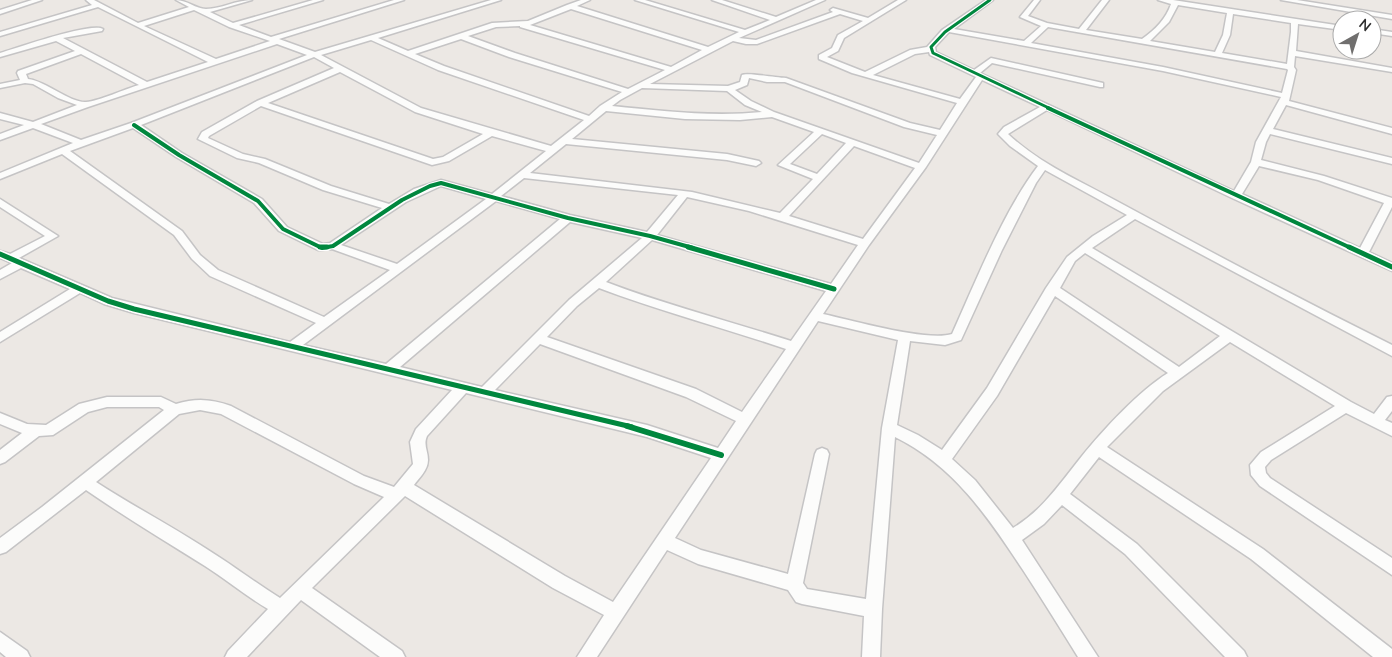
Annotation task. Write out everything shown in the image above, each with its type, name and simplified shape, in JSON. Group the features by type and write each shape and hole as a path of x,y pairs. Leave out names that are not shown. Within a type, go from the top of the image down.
{"street":[{"path":"0,12 39,0"},
{"path":"89,0 140,25 166,41 215,62"},
{"path":"179,0 232,25 315,55 418,110 554,150"},
{"path":"202,12 249,0"},
{"path":"232,25 320,0"},
{"path":"0,137 85,105 275,40 401,0"},
{"path":"0,176 81,142 134,125 283,65 498,0"},
{"path":"523,24 587,0"},
{"path":"638,0 745,32"},
{"path":"715,0 775,19"},
{"path":"803,0 819,2 840,12 869,20"},
{"path":"903,0 841,37 835,49 822,56 866,75 915,91 962,102"},
{"path":"975,0 988,1"},
{"path":"1037,0 1024,17 1046,25 1082,30 1132,44 1143,42 1290,67"},
{"path":"1082,30 1106,0"},
{"path":"1161,0 1332,27"},
{"path":"1284,0 1392,17"},
{"path":"930,49 932,44 988,1"},
{"path":"291,347 399,270 494,198 589,119 627,91 732,38 819,2"},
{"path":"1143,42 1168,20 1174,11 1175,3"},
{"path":"0,34 98,5"},
{"path":"569,6 710,50"},
{"path":"140,25 193,8"},
{"path":"732,38 746,42 757,42 840,12"},
{"path":"1216,55 1220,51 1230,23 1230,12"},
{"path":"1236,196 1256,162 1261,142 1269,131 1285,99 1292,70 1290,67 1295,32 1294,21"},
{"path":"410,53 495,25 523,24 671,70"},
{"path":"1025,44 1046,25"},
{"path":"0,55 77,32 99,29"},
{"path":"949,30 998,50 1100,86"},
{"path":"461,36 512,55 627,91"},
{"path":"57,38 146,85"},
{"path":"372,38 441,68 589,119"},
{"path":"586,657 794,347 921,167 943,134 978,74 998,50 1025,44 1129,59 1285,99 1392,131"},
{"path":"866,75 913,52 930,49 940,57 1392,267"},
{"path":"25,81 21,73 81,51"},
{"path":"1292,53 1392,70"},
{"path":"342,68 260,103 205,134 202,139 240,156 262,161 327,188 391,208"},
{"path":"639,86 729,89 744,83 745,77 748,75 767,80 786,80 907,125 943,134"},
{"path":"0,86 25,81 35,82 61,96 85,105"},
{"path":"729,89 748,103 773,114 921,167"},
{"path":"260,103 432,162 446,160 491,133"},
{"path":"1047,107 1008,129 1003,134 1008,140 1044,165 1392,351"},
{"path":"603,108 685,116 740,117 773,114"},
{"path":"0,116 32,124 81,142"},
{"path":"134,125 179,155 258,201 283,229 322,248 333,246 414,193 433,184 440,183 568,218 650,236 834,289"},
{"path":"820,131 783,165 820,178"},
{"path":"1269,131 1392,161"},
{"path":"563,141 727,157 756,163"},
{"path":"782,217 852,142"},
{"path":"63,150 178,233 196,256 214,273 325,322"},
{"path":"1256,162 1321,178 1391,201 1363,254"},
{"path":"816,316 905,337 915,336 951,341 957,337 996,250 1032,182 1044,165"},
{"path":"522,175 684,194 715,200 782,217 865,244"},
{"path":"484,393 573,303 650,236 684,194"},
{"path":"0,202 53,236 11,258 0,274"},
{"path":"944,458 992,392 1052,288 1071,260 1097,238 1135,215"},
{"path":"388,370 568,218"},
{"path":"333,246 399,270"},
{"path":"1085,248 1346,406 1392,430"},
{"path":"11,258 108,301 134,309 254,336 291,347 647,432 722,455"},
{"path":"597,283 650,302 716,321 794,347"},
{"path":"0,338 80,288"},
{"path":"1052,288 1179,374"},
{"path":"1012,538 1031,527 1054,505 1097,448 1146,398 1171,377 1179,374 1230,335"},
{"path":"871,657 872,610 876,584 889,428 900,351 905,337"},
{"path":"538,338 691,393 745,419"},
{"path":"234,657 299,589 400,491 420,466 421,458 417,442 421,433 462,388"},
{"path":"1377,421 1392,401"},
{"path":"0,418 25,429 48,431 84,408 107,402 161,402 174,410"},
{"path":"0,547 85,482 174,410 188,405 211,404 226,410 359,480 400,491 617,613"},
{"path":"1346,406 1266,456 1257,465 1259,475 1265,482 1392,567"},
{"path":"889,428 909,436 944,458 979,492 998,517 1089,657"},
{"path":"0,458 35,431"},
{"path":"1097,448 1257,554 1388,657"},
{"path":"794,584 822,454"},
{"path":"85,482 136,516 213,562 280,608"},
{"path":"1060,495 1131,549 1238,657"},
{"path":"665,541 698,557 794,584 802,596 872,610"},
{"path":"299,589 396,657"},
{"path":"0,641 21,657"}],"cycle path":[{"path":"990,0 945,32 931,47 933,53 1152,157 1392,267"},
{"path":"134,125 179,155 258,201 283,229 322,248 333,246 402,200 430,186 441,183 568,218 650,236 834,289"},
{"path":"0,254 108,301 134,309 647,431 721,455"}]}
